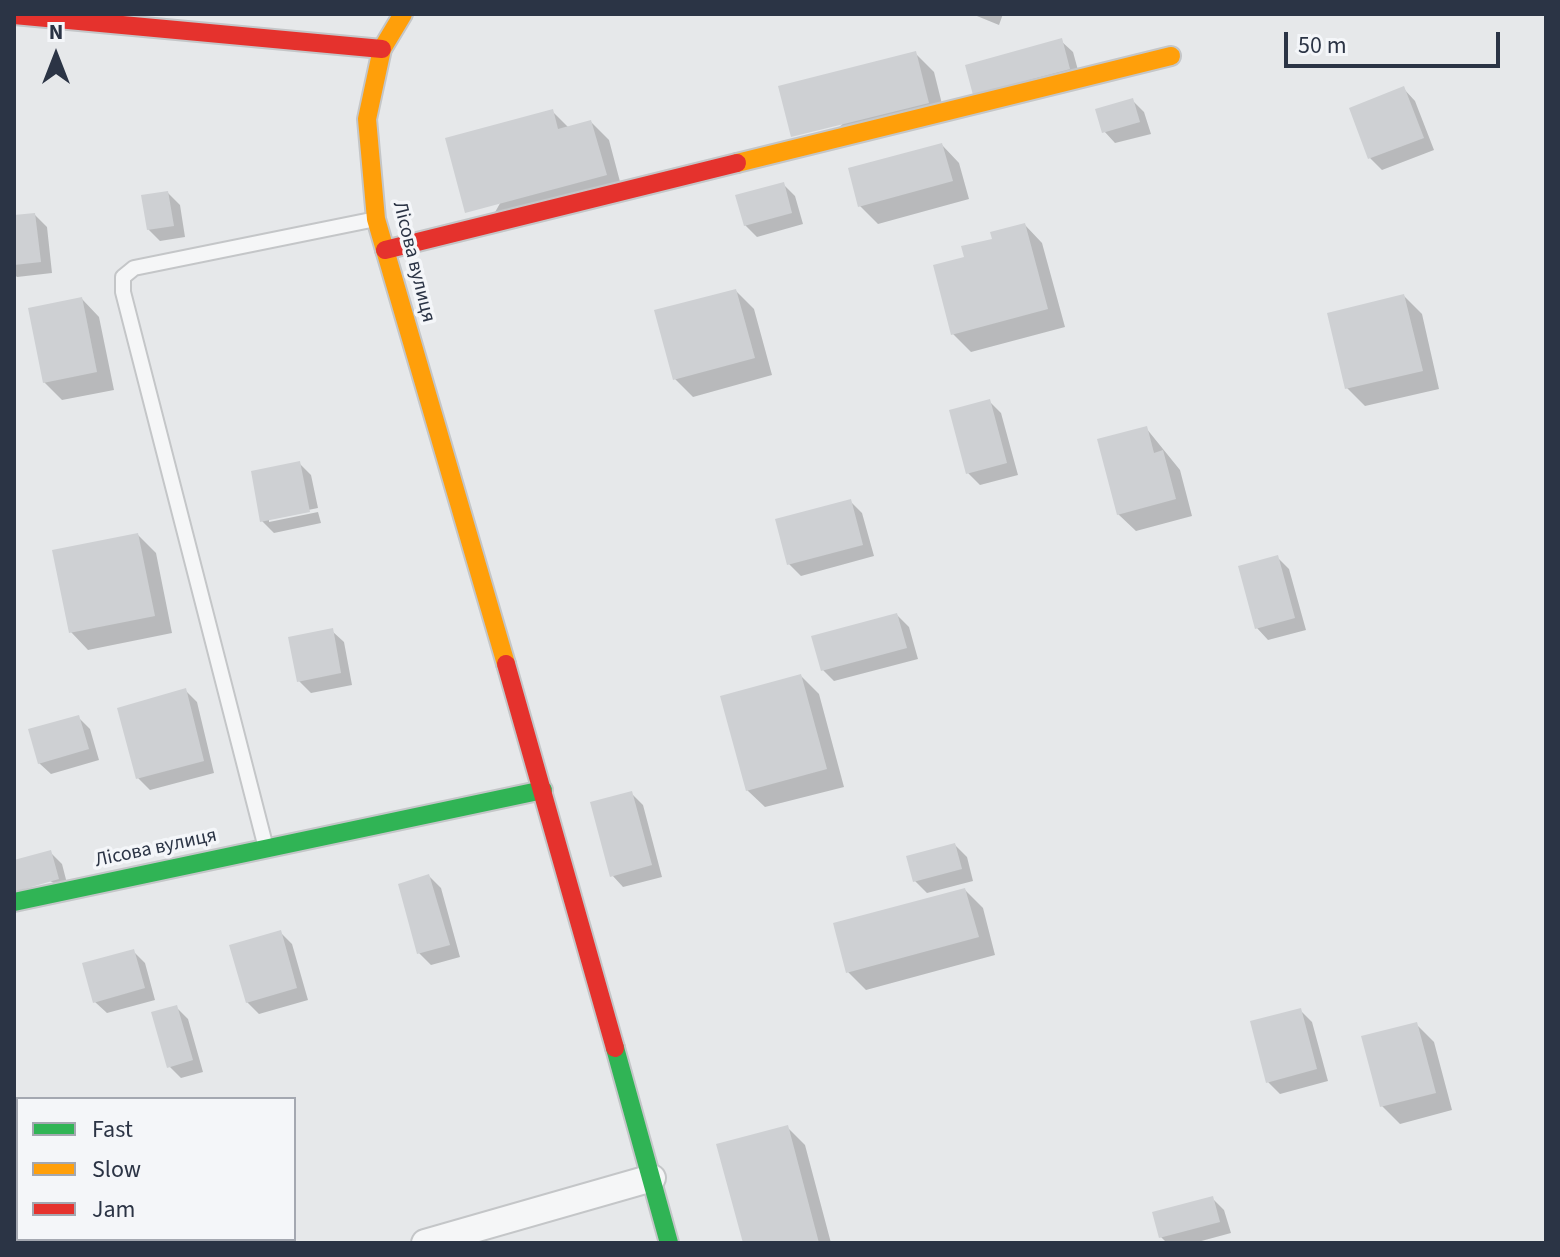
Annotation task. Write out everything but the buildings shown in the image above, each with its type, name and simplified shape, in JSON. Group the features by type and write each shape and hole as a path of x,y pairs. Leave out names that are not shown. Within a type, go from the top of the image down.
{"street":[{"name":"Лісова вулиця","path":"403,14 382,49 367,119 376,219 543,790 669,1243"},
{"path":"14,15 382,49"},
{"path":"385,250 1171,56"},
{"name":"Лісова вулиця","path":"14,902 543,790"},
{"path":"425,1243 652,1178"}],"lane":[{"path":"266,848 123,292 123,277 134,268 376,219"}],"traffic: fast":[{"path":"14,902 543,790"},
{"path":"615,1048 669,1243"}],"traffic: slow":[{"path":"403,14 382,49 367,119 376,219 506,664"},
{"path":"737,163 1171,56"}],"traffic: jam":[{"path":"14,15 382,49"},
{"path":"385,250 737,163"},
{"path":"506,664 615,1048"}]}
